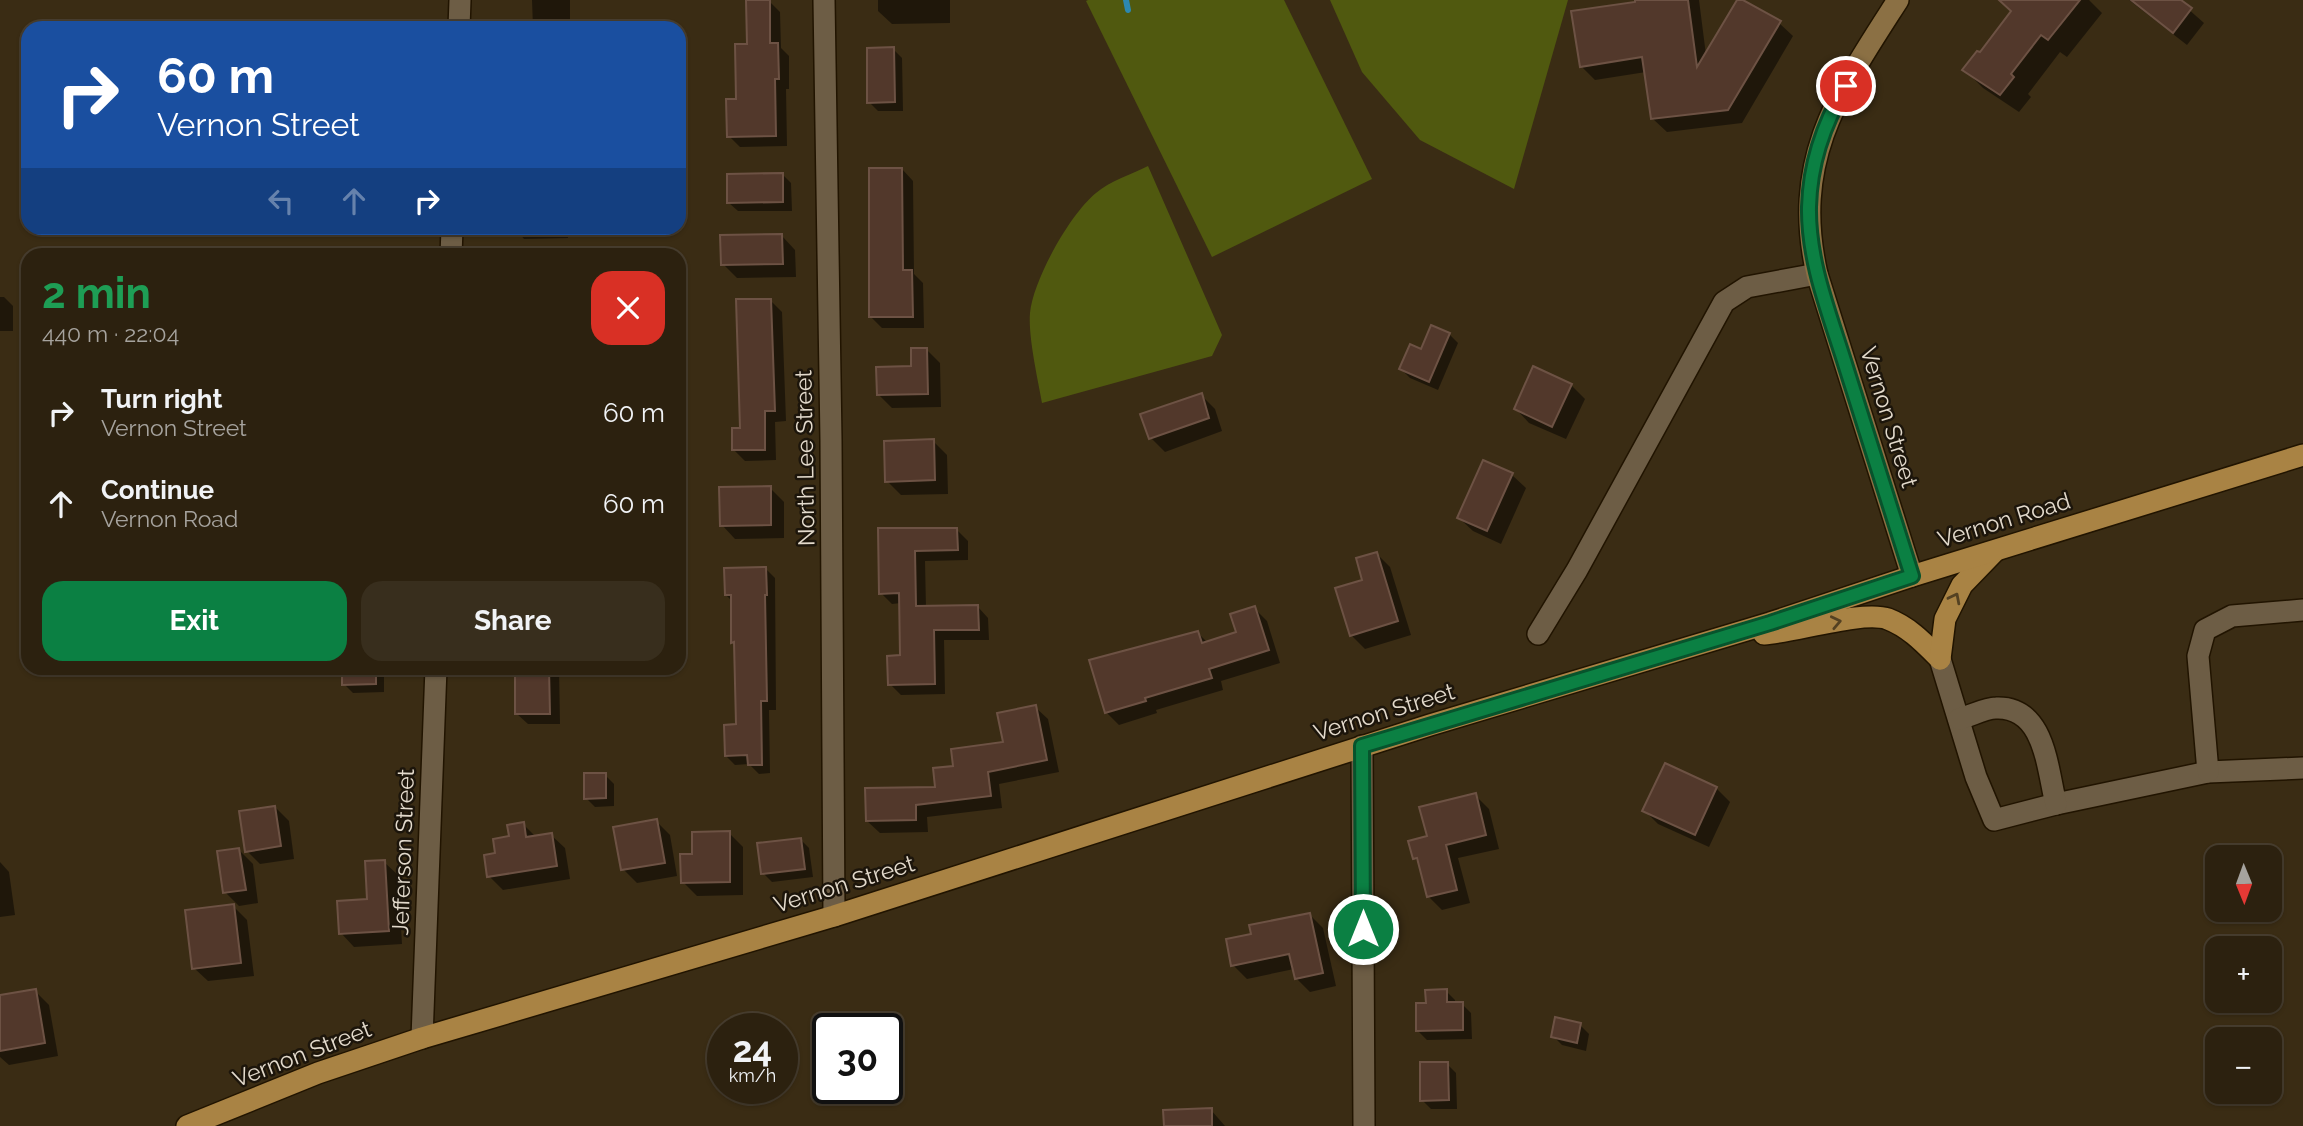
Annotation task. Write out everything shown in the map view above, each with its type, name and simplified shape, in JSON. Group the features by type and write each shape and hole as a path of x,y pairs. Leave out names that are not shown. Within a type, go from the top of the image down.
{"main road":[{"name":"Vernon Road","path":"1519,697 1720,638 2303,455"},
{"path":"1940,659 1945,619 1956,596 1962,585 1996,550"},
{"path":"1720,638 1788,632 1858,617 1886,618 1914,634 1940,659"},
{"name":"Vernon Street","path":"187,1126 318,1073 422,1038 834,916 1519,697"}],"street":[{"path":"459,21 460,0"},
{"name":"North Lee Street","path":"824,0 831,440 834,916"},
{"name":"Vernon Street","path":"1898,0 1833,108 1815,158 1809,207 1812,252 1817,274 1912,576"},
{"path":"1538,634 1577,570 1724,302 1747,287 1817,274"},
{"path":"2208,772 2198,656 2205,630 2232,616 2303,610"},
{"path":"1940,659 1976,777 1994,820 2208,772 2303,768"},
{"name":"Jefferson Street","path":"422,1038 436,675"},
{"path":"1959,719 1995,708 2020,711 2036,728 2056,804"},
{"path":"1362,746 1363,1126"}],"green space":[{"path":"1284,0 1372,179 1212,257 1086,1"},
{"path":"1330,0 1568,0 1514,189 1420,140 1362,72"},
{"path":"1148,166 1222,335 1212,356 1042,403 1032,346 1030,313 1045,266 1064,231 1096,193"}],"building":[{"path":"746,0 770,0 770,43 778,43 779,79 775,79 776,136 727,137 726,99 736,99 735,44 747,44"},
{"path":"1635,0 1688,0 1697,67 1737,0 1743,0 1781,21 1728,110 1651,119 1642,57 1580,67 1571,11"},
{"path":"1999,0 2080,0 2048,40 2041,35 2011,74 2014,77 2000,95 1962,70 1977,51 1980,52 2011,11"},
{"path":"2131,0 2181,0 2192,8 2173,33"},
{"path":"894,47 895,102 867,103 867,48"},
{"path":"869,168 902,168 903,270 912,270 913,317 869,317"},
{"path":"783,173 783,202 727,203 727,174"},
{"path":"782,234 783,264 721,265 720,235"},
{"path":"736,299 771,299 775,411 765,411 765,450 732,450 732,428 740,428"},
{"path":"1431,325 1450,333 1429,382 1399,369 1410,344 1421,349"},
{"path":"911,348 927,348 928,394 877,395 876,367 911,366"},
{"path":"1533,366 1572,384 1552,427 1514,409"},
{"path":"1202,393 1209,418 1149,439 1140,414"},
{"path":"934,439 935,480 885,482 884,441"},
{"path":"1483,460 1513,473 1487,531 1457,518"},
{"path":"771,486 771,525 720,526 719,487"},
{"path":"878,528 957,528 958,550 915,551 916,606 978,605 979,630 934,630 935,684 888,685 887,656 900,655 899,593 879,594"},
{"path":"1377,552 1398,621 1350,636 1335,588 1362,580 1356,558"},
{"path":"766,567 767,701 761,701 762,765 748,765 747,755 725,756 724,725 736,724 731,595 725,595 724,568"},
{"path":"1255,606 1269,650 1209,669 1212,678 1105,713 1089,660 1198,631 1202,643 1236,632 1230,614"},
{"path":"342,675 376,675 376,684 342,685"},
{"path":"515,675 549,675 550,714 515,714"},
{"path":"1036,705 1047,760 988,772 991,796 916,805 916,820 866,821 865,788 935,787 933,768 953,766 951,749 1003,742 997,713"},
{"path":"1665,763 1717,787 1695,835 1642,811"},
{"path":"584,773 606,773 606,798 584,799"},
{"path":"1476,793 1486,835 1446,845 1457,890 1427,897 1417,858 1413,859 1408,841 1427,836 1419,807"},
{"path":"275,806 281,846 245,852 239,811"},
{"path":"657,819 665,863 621,870 613,827"},
{"path":"524,822 526,837 552,833 557,866 487,877 484,855 495,853 493,839 509,836 507,825"},
{"path":"730,831 730,882 681,883 680,854 692,854 692,832"},
{"path":"801,838 805,869 761,874 757,843"},
{"path":"239,848 246,890 223,893 217,851"},
{"path":"385,860 389,931 339,934 337,901 367,899 365,861"},
{"path":"234,904 241,963 192,969 185,910"},
{"path":"1310,913 1323,973 1295,979 1289,954 1231,966 1226,939 1251,934 1249,925"},
{"path":"36,989 45,1043 0,1051 0,995"},
{"path":"1447,989 1447,1002 1463,1002 1463,1030 1416,1031 1416,1003 1426,1003 1425,990"},
{"path":"1555,1017 1581,1023 1577,1043 1551,1037"},
{"path":"1420,1062 1448,1062 1449,1100 1420,1101"},
{"path":"1212,1108 1212,1126 1164,1126 1163,1110"}],"waterway":[{"path":"1126,0 1128,10"}],"route":[{"path":"1363,929 1362,746 1770,623 1912,576 1812,252 1809,207 1815,158 1833,108 1846,86"}]}
